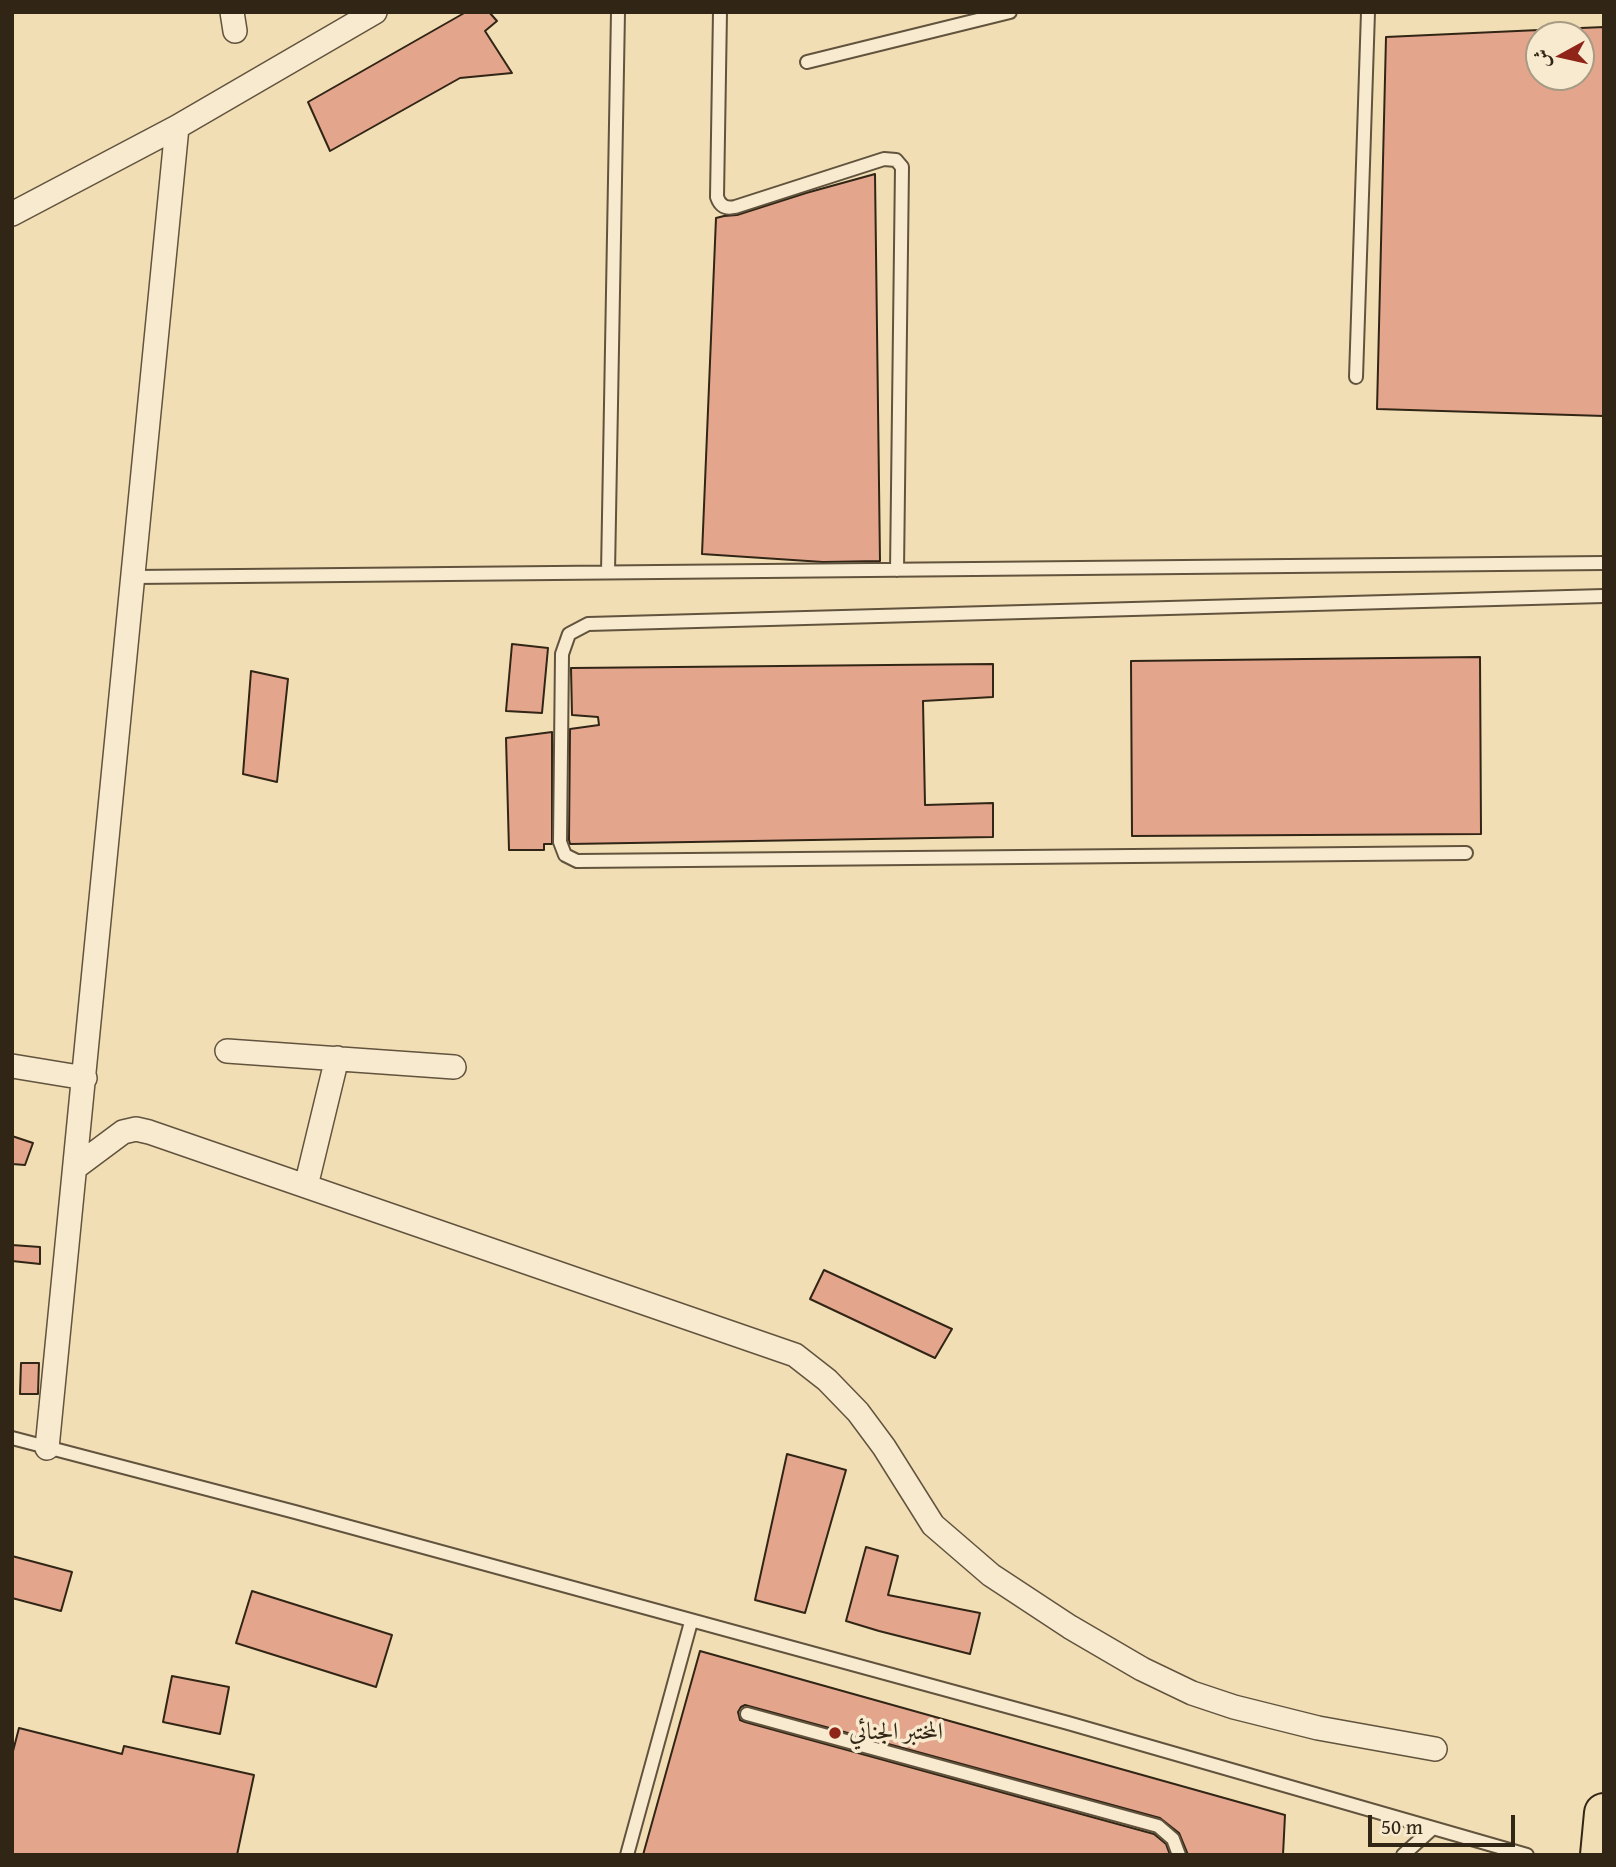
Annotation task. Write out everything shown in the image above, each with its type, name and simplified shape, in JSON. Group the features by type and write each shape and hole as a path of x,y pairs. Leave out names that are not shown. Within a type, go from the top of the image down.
{"highway":[{"path":"1600,1855 1604,1813"}],"street":[{"path":"12,214 177,127 375,12"},
{"path":"47,1448 177,127"},
{"path":"227,1051 454,1067"},
{"path":"306,1186 337,1058"},
{"path":"12,1066 85,1078"},
{"path":"76,1167 123,1132 136,1129 149,1132 795,1355 827,1380 858,1412 884,1447 933,1525 991,1575 1070,1627 1142,1669 1192,1693 1234,1707 1318,1728 1435,1749"}],"lane":[{"path":"608,572 618,12"},
{"path":"720,12 717,197 721,205 735,207 884,159 896,160 902,167 897,570"},
{"path":"807,62 1010,12"},
{"path":"1356,377 1368,12"},
{"path":"134,578 1604,563"},
{"path":"1465,853 577,861 565,855 560,842 562,654 569,634 588,624 1604,596"},
{"path":"12,1438 295,1512 1068,1723 1527,1855"},
{"path":"627,1855 691,1622"},
{"path":"747,1714 1158,1826 1173,1839 1179,1855"},
{"path":"1403,1855 1433,1828"}],"building":[{"path":"466,12 489,12 497,21 485,31 512,73 460,78 330,151 308,102"},
{"path":"1595,27 1604,27 1604,416 1377,409 1386,37 1525,31 1525,91 1595,91"},
{"path":"875,174 880,561 823,562 702,554 716,218 737,215"},
{"path":"512,644 548,648 542,713 506,711"},
{"path":"1480,657 1481,834 1132,836 1131,661"},
{"path":"993,664 993,697 923,701 925,805 993,803 993,837 570,844 570,729 599,725 598,717 572,715 571,668"},
{"path":"251,671 288,679 277,782 243,774"},
{"path":"552,732 552,844 544,844 544,850 509,850 506,738"},
{"path":"12,1136 33,1143 25,1165 12,1164"},
{"path":"12,1245 40,1247 40,1264 12,1261"},
{"path":"824,1270 952,1329 935,1358 810,1299"},
{"path":"21,1363 39,1363 38,1394 20,1394"},
{"path":"787,1454 846,1470 805,1613 755,1600"},
{"path":"866,1547 898,1556 888,1595 980,1613 970,1654 846,1621"},
{"path":"12,1556 72,1572 61,1611 12,1598"},
{"path":"252,1591 392,1635 376,1687 236,1643"},
{"name":"المختبر الجنائي","path":"700,1651 1285,1815 1283,1855 1188,1855 1179,1833 1160,1818 745,1705 738,1712 740,1720 745,1722 1154,1834 1166,1844 1170,1855 643,1855"},
{"path":"172,1676 229,1687 220,1734 163,1722"},
{"path":"19,1728 122,1754 124,1746 254,1775 237,1855 12,1855 12,1755"}],"place":[{"name":"المختبر الجنائي","path":"835,1733"}]}
